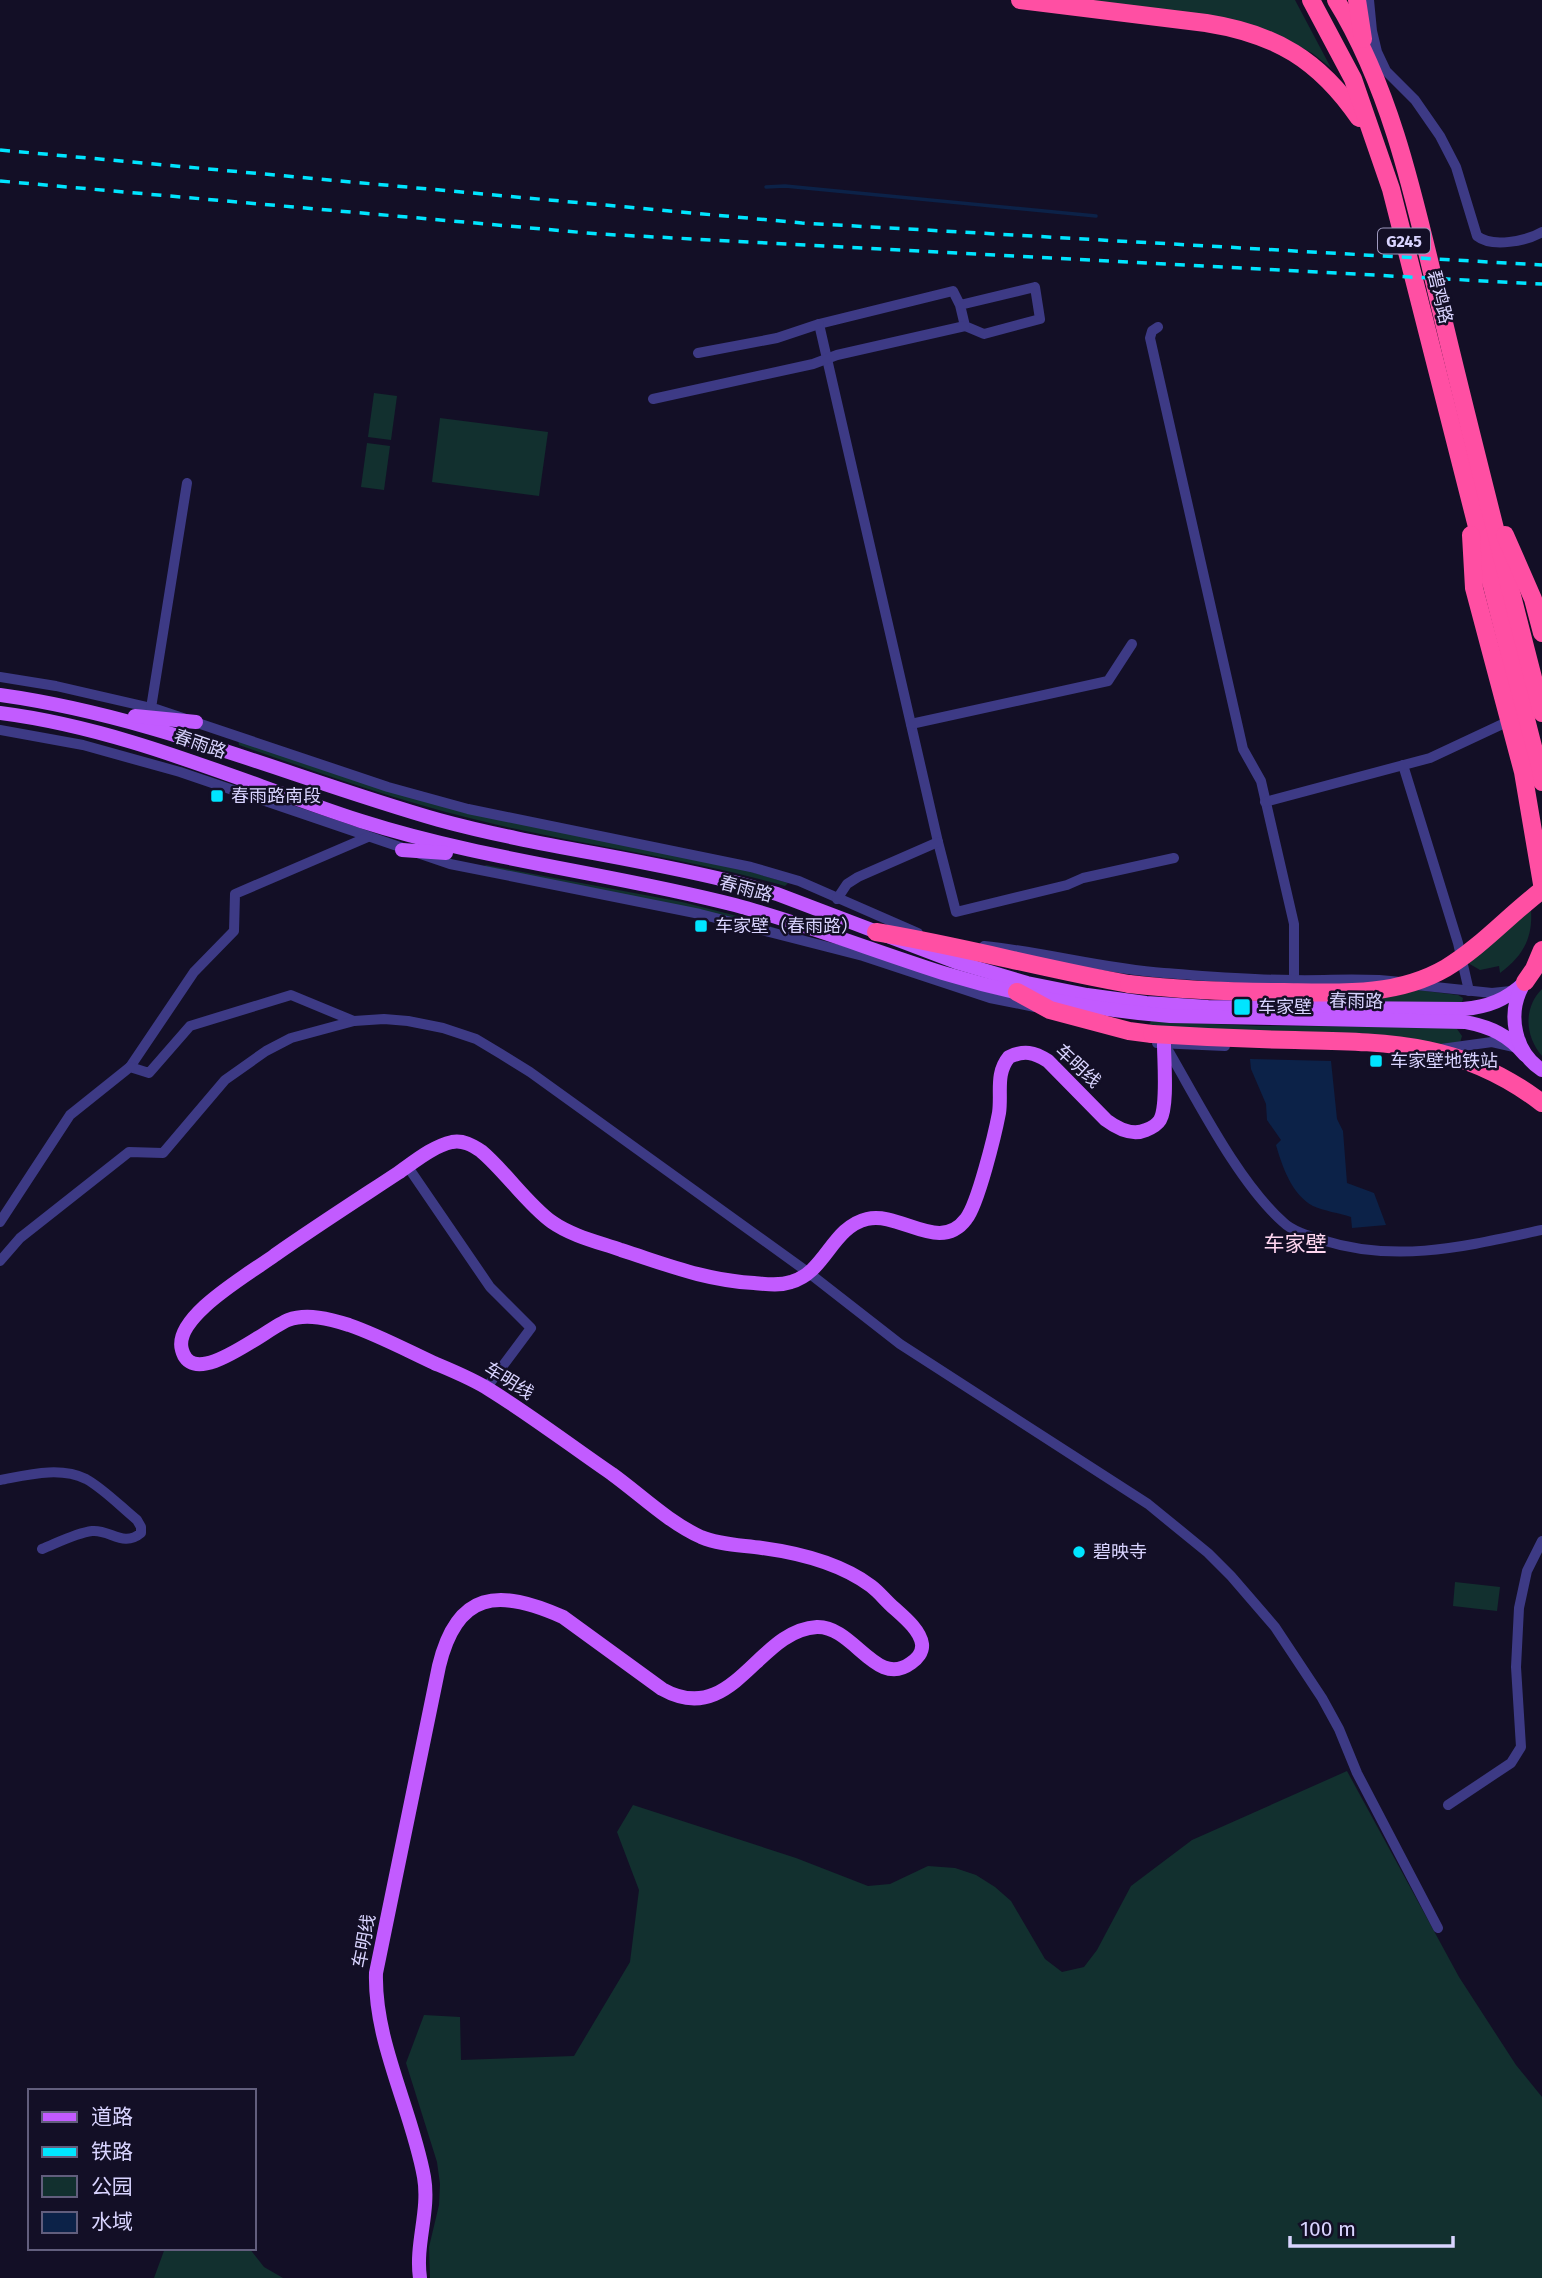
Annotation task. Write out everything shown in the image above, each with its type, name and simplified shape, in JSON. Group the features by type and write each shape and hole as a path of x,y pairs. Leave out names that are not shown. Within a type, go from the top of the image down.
{"highway":[{"path":"1020,0 1231,27 1294,51 1335,85 1376,144"},
{"name":"碧鸡路","path":"1311,0 1353,79 1376,144 1477,491"},
{"name":"碧鸡路","path":"1336,0 1366,56 1391,124 1415,208 1477,491"},
{"path":"1357,0 1366,56"},
{"path":"1477,491 1533,598 1542,634"},
{"path":"1477,491 1475,588 1530,802 1542,884"},
{"name":"G245","path":"1477,491 1542,713"},
{"name":"G245","path":"1477,491 1542,782"},
{"path":"876,932 938,942 1032,965 1129,984 1218,992 1345,993 1385,990 1415,982 1446,968 1472,950 1542,890"},
{"path":"1521,986 1534,970 1542,950"},
{"path":"1017,992 1050,1010 1158,1039 1365,1041 1426,1048 1482,1066 1517,1085 1542,1103"}],"main road":[{"name":"春雨路","path":"0,695 93,712 176,734 326,785 442,820 514,837 704,874 777,894 956,962 1004,977 1087,995 1167,1004 1239,1008 1463,1009 1493,1004 1542,972"},
{"path":"93,712 196,722"},
{"name":"春雨路","path":"0,713 100,731 358,820 434,843 690,894 801,926 946,974 1017,992 1130,1013 1170,1016 1480,1024 1514,1041 1542,1070"},
{"path":"402,849 491,856"},
{"path":"801,926 863,956"},
{"path":"1521,986 1514,1020 1525,1055"},
{"name":"车明线","path":"420,2278 417,2261 426,2209 426,2190 414,2136 377,2009 376,1973 445,1640 458,1618 467,1610 487,1602 504,1600 548,1610 563,1617 662,1689 688,1699 703,1698 727,1688 790,1637 816,1627 839,1632 871,1661 885,1668 900,1669 910,1665 922,1650 922,1642 910,1623 871,1586 839,1569 798,1553 720,1542 691,1532 487,1387 365,1331 327,1319 305,1316 288,1320 215,1362 205,1364 190,1363 181,1348 183,1331 198,1311 311,1230 408,1167 449,1143 459,1141 470,1144 492,1161 545,1217 576,1235 698,1276 722,1281 778,1284 800,1279 809,1273 840,1236 858,1222 880,1217 942,1234 952,1231 967,1219 976,1198 999,1113 1000,1074 1009,1057 1027,1052 1037,1054 1048,1061 1116,1127 1139,1133 1151,1128 1159,1121 1163,1108 1158,1039"}],"street":[{"path":"1368,0 1375,42 1386,71 1415,100 1440,136 1456,167 1477,236 1484,240 1512,241 1533,237 1542,232"},
{"path":"653,399 813,364 837,355 965,326 984,334 1040,318 1035,287 960,306"},
{"path":"698,353 777,338 819,324 953,292 965,326"},
{"path":"819,324 956,912 1067,885 1083,878 1174,858"},
{"path":"1158,327 1152,331 1150,338 1243,749 1261,780 1294,924 1294,981"},
{"path":"151,708 187,483"},
{"path":"911,724 1108,681 1132,644"},
{"path":"0,677 56,686 151,708 430,799 505,818 716,858 799,881 938,942 1025,950 1126,970 1294,981 1386,980 1504,993 1521,986"},
{"path":"1265,802 1430,758 1509,721"},
{"path":"0,730 83,745 180,772 402,849 486,873 700,914 863,956 990,998 1050,1010"},
{"path":"1403,765 1458,943 1469,991"},
{"path":"0,1222 70,1115 130,1067 194,972 234,931 235,894 368,837"},
{"path":"837,899 847,884 858,877 938,842"},
{"path":"130,1067 149,1073 190,1026 291,995 355,1021"},
{"path":"0,1261 20,1238 129,1152 163,1153 226,1080 255,1058 291,1038 355,1021 384,1019 443,1028 476,1039 530,1072 809,1273 900,1344 1148,1504 1201,1547 1231,1576 1275,1627 1322,1698 1339,1729 1357,1773 1438,1928"},
{"path":"1158,1039 1384,1050 1435,1049 1492,1042 1515,1047 1525,1055"},
{"path":"1158,1039 1242,1173 1265,1203 1288,1226 1338,1245 1381,1252 1468,1246 1542,1230"},
{"path":"408,1167 490,1287 531,1328 487,1387"},
{"path":"0,1480 50,1473 75,1475 88,1480 137,1520 141,1527 141,1533 129,1539 119,1539 94,1531 42,1549"},
{"path":"1448,1805 1511,1763 1521,1747 1516,1667 1519,1608 1527,1571 1542,1541"}],"green space":[{"path":"1037,0 1295,0 1331,68 1312,53 1271,32"},
{"path":"374,393 397,396 391,440 368,437"},
{"path":"440,418 548,432 539,496 432,482"},
{"path":"367,443 390,446 384,490 361,487"},
{"path":"238,740 374,786 735,867 788,883 785,886 714,868 465,817 303,767 239,745"},
{"path":"484,866 682,902 778,929"},
{"path":"1531,910 1530,929 1525,946 1508,967 1500,973 1499,966 1480,970 1468,963"},
{"path":"1542,989 1542,1056 1532,1040 1528,1022 1532,1005"},
{"path":"1417,990 1458,995 1463,998 1462,1003 1349,1001 1396,996"},
{"path":"1151,1021 1257,1026 1453,1027 1462,1036 1460,1043 1446,1045 1370,1034 1212,1030 1149,1025"},
{"path":"1455,1582 1500,1587 1497,1611 1453,1606"},
{"path":"1347,1771 1459,1977 1516,2065 1542,2097 1542,2278 430,2278 429,2247 439,2205 440,2184 437,2162 406,2063 424,2015 460,2017 461,2060 574,2056 630,1962 639,1890 617,1832 633,1805 796,1858 868,1886 890,1884 928,1866 955,1868 976,1875 1011,1901 1045,1959 1062,1972 1084,1967 1097,1950 1131,1886 1192,1840"},
{"path":"164,2250 251,2250 264,2267 283,2278 154,2278"}],"water":[{"path":"1250,1059 1331,1061 1337,1119 1343,1131 1347,1183 1374,1193 1386,1225 1352,1228 1351,1217 1313,1206 1299,1195 1281,1162 1276,1145 1281,1140 1267,1120 1266,1104 1251,1069"}],"waterway":[{"path":"766,187 785,186 1096,216"}],"railway":[{"path":"0,150 802,223 1542,265"},
{"path":"0,181 599,234 1542,284"}],"place":[{"name":"春雨路南段","path":"217,796"},
{"name":"车家壁（春雨路）","path":"701,926"},
{"name":"车家壁","path":"1242,1007"},
{"name":"车家壁地铁站","path":"1376,1061"},
{"name":"碧映寺","path":"1079,1552"}],"district":[{"name":"车家壁","path":"1295,1244"}]}
